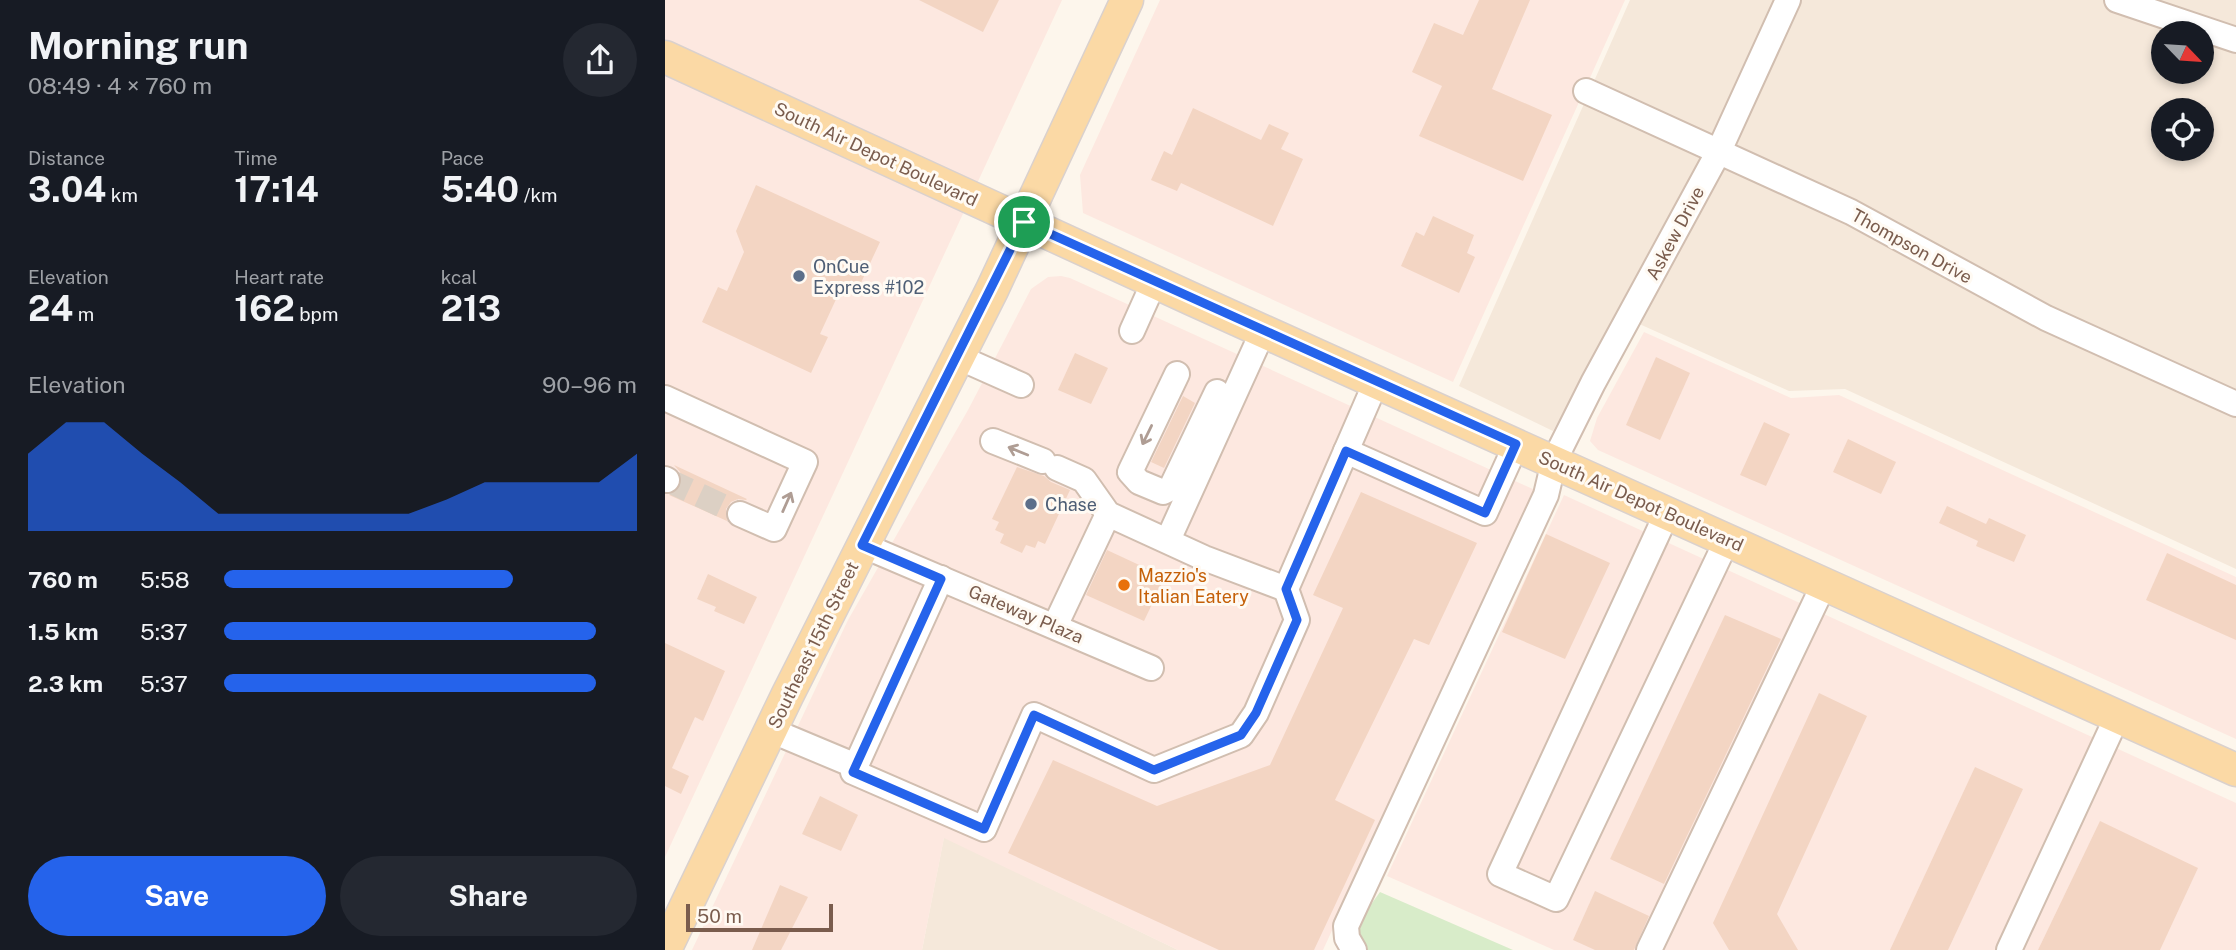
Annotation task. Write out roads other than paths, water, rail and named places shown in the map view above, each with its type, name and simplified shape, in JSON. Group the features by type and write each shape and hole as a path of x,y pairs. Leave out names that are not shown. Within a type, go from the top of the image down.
{"main road":[{"name":"Southeast 15th Street","path":"665,950 862,545 1024,222 1127,0"},
{"name":"South Air Depot Boulevard","path":"665,57 1154,282 2236,770"}],"street":[{"name":"Askew Drive","path":"1354,950 1347,938 1346,926 1546,495 1554,461 1593,383 1718,153 1788,0"},
{"path":"2118,0 2236,40"},
{"name":"Thompson Drive","path":"1586,91 1851,212 2046,318 2236,404"},
{"path":"1132,331 1154,282"},
{"path":"1168,540 1263,331"},
{"path":"958,357 1021,384"},
{"path":"1177,374 1130,472 1139,482 1163,492 1171,488 1217,391"},
{"path":"941,579 853,772 984,829 1034,715 1154,770 1241,735 1256,713 1297,620 1286,589 1376,382"},
{"path":"665,398 805,462 774,529 740,514"},
{"path":"993,442 1084,480 1108,514 1204,558 1286,589"},
{"path":"1346,451 1485,513 1516,444"},
{"path":"1667,513 1500,874 1556,899 1727,540"},
{"path":"1055,626 1108,514"},
{"name":"Gateway Plaza","path":"862,545 1151,668"},
{"path":"1649,950 1824,584"},
{"path":"2009,950 2117,716"},
{"path":"771,730 856,766"}],"tunnel":[{"path":"667,480 740,514"}],"place":[{"name":"OnCue Express #102","path":"799,276"},
{"name":"Chase","path":"1031,504"},
{"name":"Mazzio's Italian Eatery","path":"1124,585"}]}
